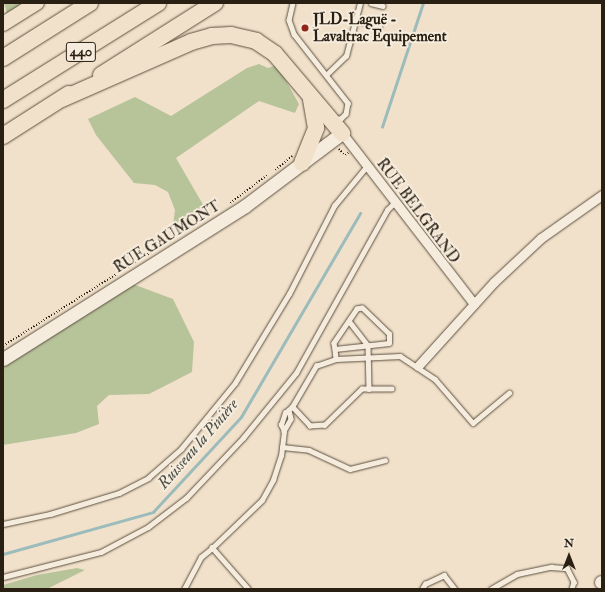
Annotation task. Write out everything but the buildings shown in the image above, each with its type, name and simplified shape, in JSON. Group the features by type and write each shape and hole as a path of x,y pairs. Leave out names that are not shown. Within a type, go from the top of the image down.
{"highway":[{"name":"440","path":"3,58 90,3"},
{"name":"440","path":"3,100 158,3"},
{"path":"3,136 215,3"},
{"path":"62,99 191,42 224,35 250,39 269,49 289,68 311,98 338,124"},
{"path":"298,159 316,128 316,115 311,98"}],"main road":[{"path":"3,24 36,3"}],"street":[{"name":"RUE GAUMONT","path":"3,359 220,223 338,124"},
{"name":"RUE BELGRAND","path":"338,124 394,203 474,304"},
{"path":"418,366 474,304 541,238 602,196"}],"lane":[{"path":"293,3 289,20 291,28 348,103 347,112 338,124"},
{"path":"326,75 346,56 360,3"},
{"path":"371,3 383,6"},
{"path":"356,20 380,26"},
{"path":"3,524 50,514 119,493 148,478 181,449 235,383 289,294 334,206 367,166"},
{"path":"3,577 101,552 148,527 186,498 243,438 296,372 387,210 394,203"},
{"path":"335,349 389,343 389,334 362,308 357,309 334,343 336,359"},
{"path":"349,320 368,345 370,389"},
{"path":"184,589 201,557 262,500 273,480 282,447 284,431 281,426 285,413 291,408 316,366 336,359 400,356 418,366 435,379 474,423 509,393"},
{"path":"291,408 310,426 325,425 362,389 392,389"},
{"path":"282,447 309,450 350,469 385,460"},
{"path":"212,548 248,589"},
{"path":"491,589 516,574 551,567 567,568 574,582 572,589"},
{"path":"422,589 425,584 444,575 455,589"}],"path":[{"path":"334,148 341,150 345,155"},
{"name":"RUE GAUMONT","path":"225,206 298,159"},
{"name":"RUE GAUMONT","path":"3,346 159,247"}],"green space":[{"path":"4,3 20,3 20,5 7,13"},
{"path":"259,64 268,68 277,65 299,104 295,113 259,101 176,158 205,208 173,225 175,210 168,192 155,185 134,183 96,135 88,119 135,97 171,116 247,68"},
{"path":"130,283 173,299 194,342 192,372 149,394 109,395 97,406 99,424 76,433 3,445 3,367"},
{"path":"77,568 85,570 47,589 3,589 3,585 37,575"}],"waterway":[{"name":"Ruisseau la Pinière","path":"382,127 423,3"},
{"name":"Ruisseau la Pinière","path":"3,554 153,512 241,417 360,213"}],"place":[{"name":"JLD-Laguë - Lavaltrac Equipement","path":"305,28"}]}
